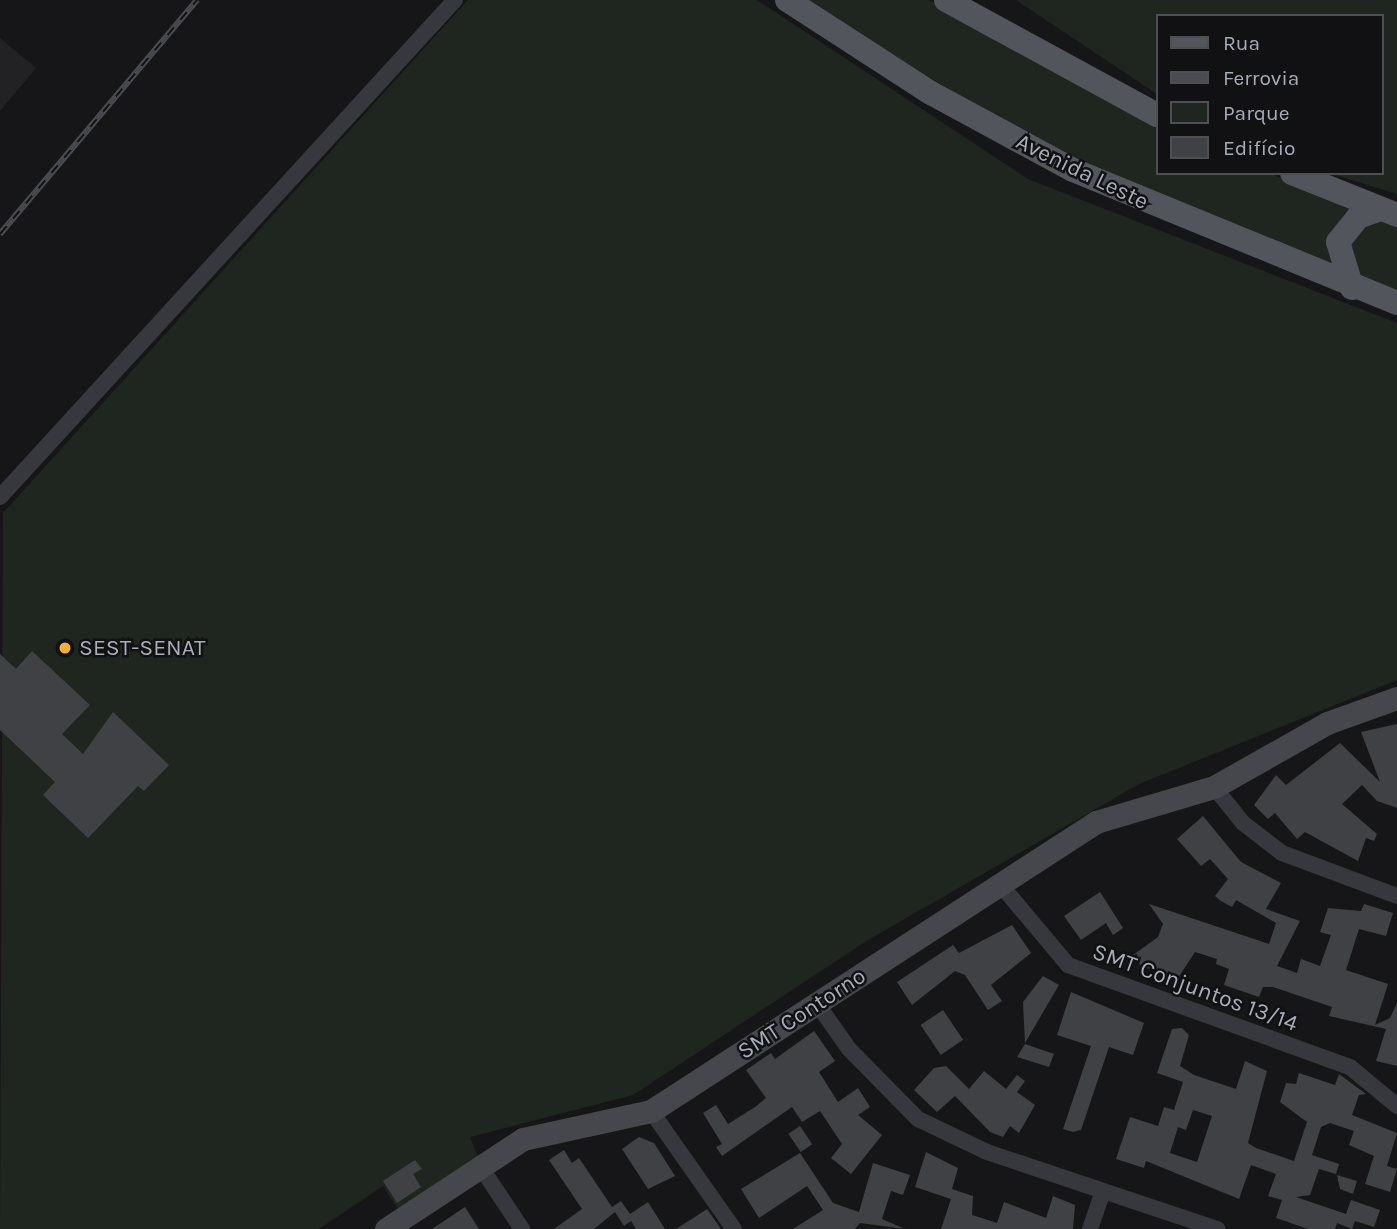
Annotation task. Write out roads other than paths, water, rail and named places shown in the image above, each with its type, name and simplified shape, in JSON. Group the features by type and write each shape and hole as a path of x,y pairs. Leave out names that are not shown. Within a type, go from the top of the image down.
{"main road":[{"name":"Avenida Leste","path":"787,0 931,93 1073,170 1352,288 1397,303"},
{"path":"946,0 1156,115"},
{"path":"1297,175 1389,212"},
{"path":"1352,288 1338,242 1358,217 1389,212"}],"street":[{"path":"0,497 455,0"},
{"name":"SMT Contorno","path":"386,1229 523,1139 651,1111 1096,822 1214,788 1326,723 1397,698"},
{"path":"1214,788 1243,824 1282,853 1397,896"},
{"name":"SMT Conjuntos 13/14","path":"1000,884 1068,965 1350,1067 1397,1106"},
{"path":"818,1004 849,1049 918,1119 987,1152 1217,1229"},
{"path":"651,1111 734,1229"},
{"path":"480,1166 522,1229"},
{"path":"1090,1229 1102,1191"}],"railway":[{"path":"0,234 197,0"}],"place":[{"name":"SEST-SENAT","path":"65,648"}]}
